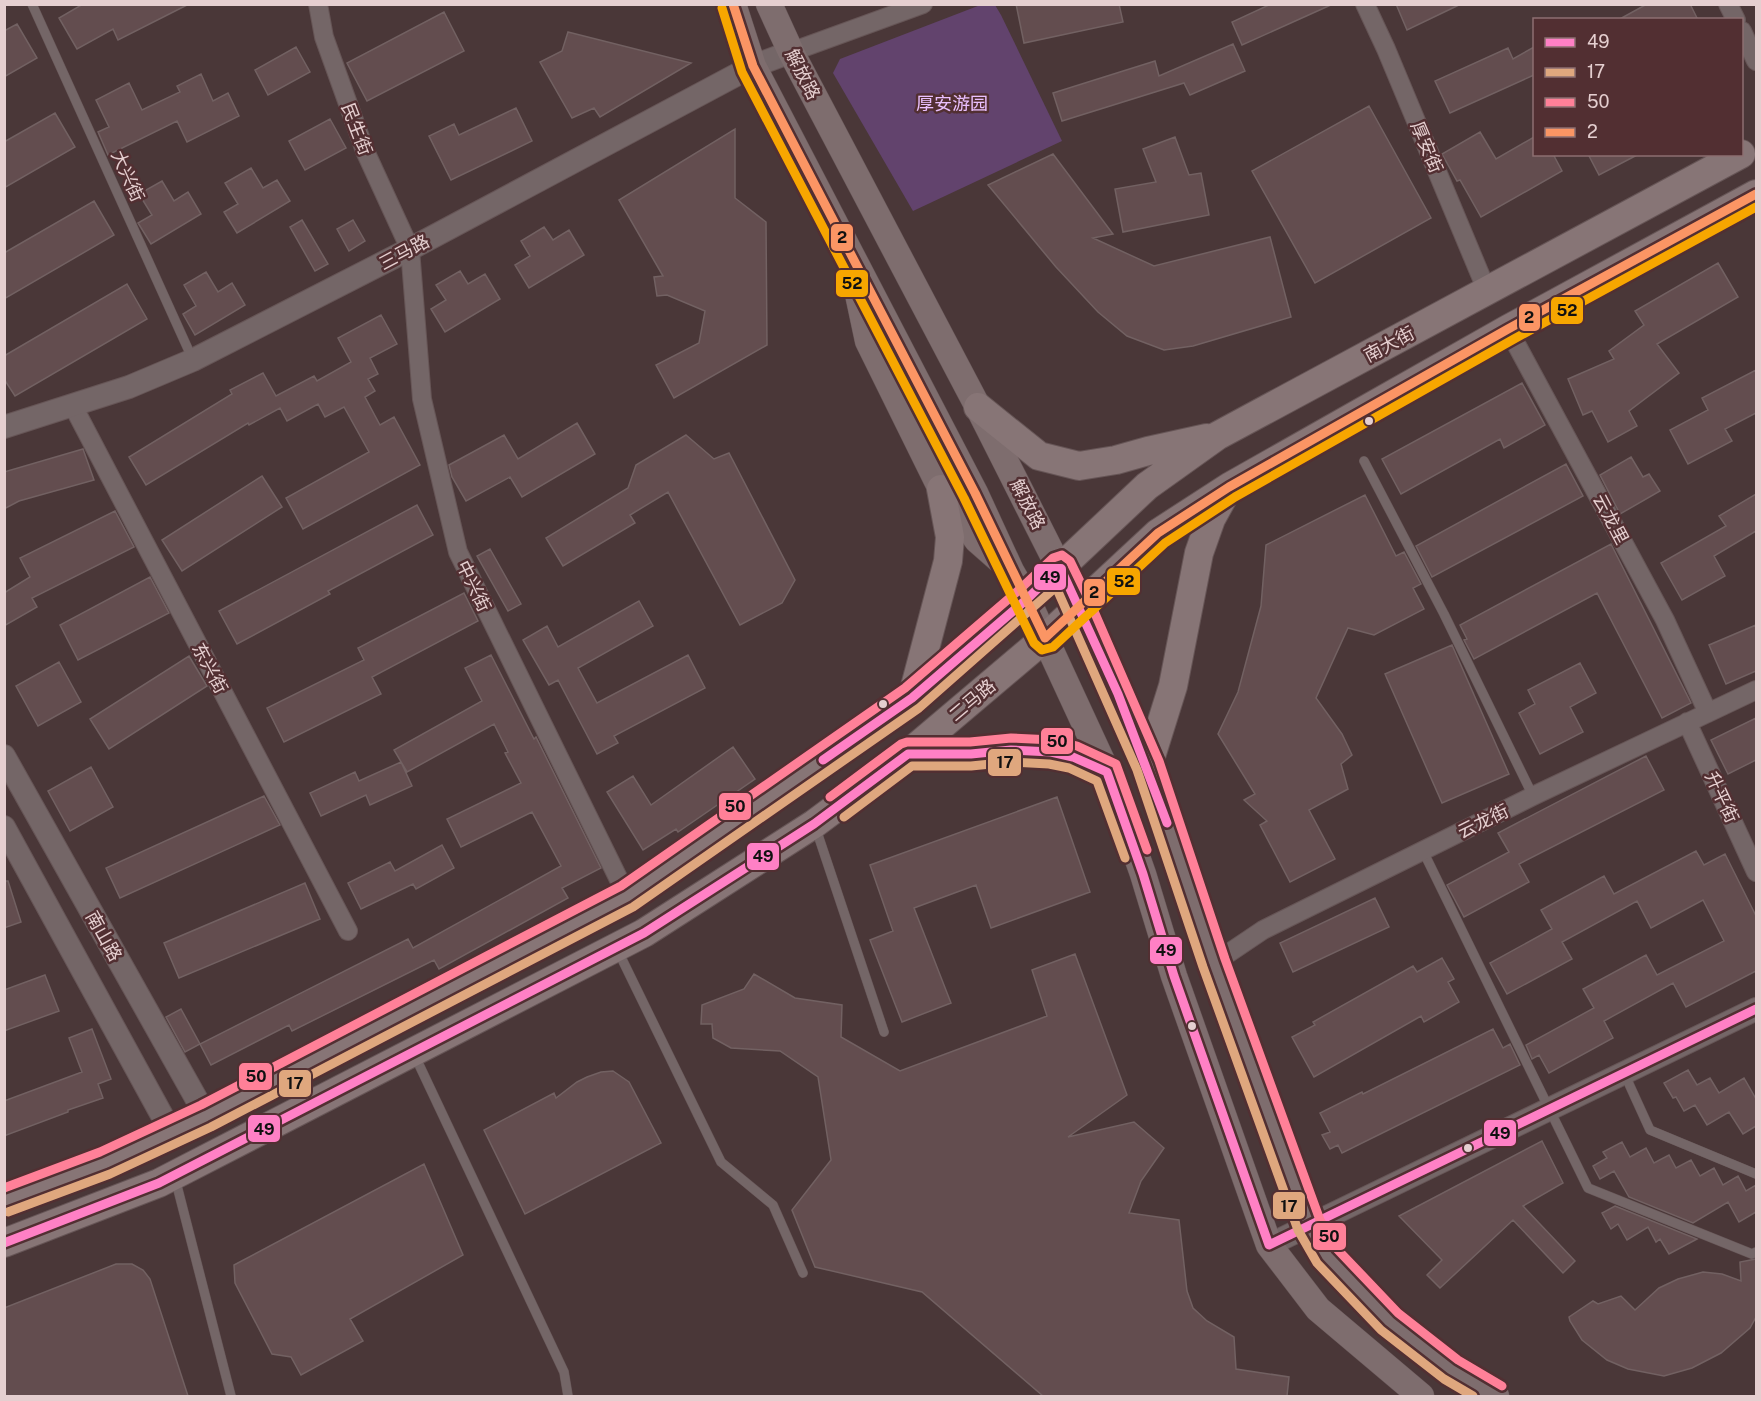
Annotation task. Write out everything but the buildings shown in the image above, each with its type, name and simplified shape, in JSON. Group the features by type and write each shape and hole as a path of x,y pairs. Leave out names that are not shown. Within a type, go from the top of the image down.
{"main road":[{"path":"732,4 753,66 975,494 1011,571 1027,599 1107,772 1143,874 1174,976 1269,1245 1318,1309 1412,1392"},
{"name":"解放路","path":"769,4 791,52 978,407 1079,607 1148,766 1214,963 1309,1225 1327,1256 1390,1322 1451,1370 1496,1396"},
{"name":"南大街","path":"1060,567 1147,486 1217,436 1737,156"},
{"path":"1079,607 1158,533 1229,487 1508,329 1756,194"},
{"path":"849,248 868,341 940,489 977,540 1011,571"},
{"path":"978,407 1039,456 1079,466 1116,460 1217,436"},
{"path":"1148,766 1173,686 1199,553 1210,519 1229,487"},
{"path":"912,698 948,561 951,537 940,489"},
{"path":"4,1201 105,1162 206,1116 627,896 912,698 1027,599 1060,567"},
{"name":"二马路","path":"4,1243 159,1183 644,933 814,824 908,754 1079,607"},
{"path":"908,754 971,754 1011,750 1051,752 1073,757 1107,772"}],"street":[{"name":"民生街","path":"318,4 324,37 365,151 410,249"},
{"path":"791,52 923,4"},
{"name":"厚安街","path":"1365,4 1487,291"},
{"path":"1728,4 1735,18"},
{"path":"1743,33 1756,61"},
{"name":"三马路","path":"4,427 129,387 193,360 410,249 753,66 791,52"},
{"name":"中兴街","path":"410,249 422,399 458,552 627,896"},
{"name":"云龙里","path":"1508,329 1665,620 1708,713"},
{"name":"东兴街","path":"72,405 348,931"},
{"name":"云龙街","path":"1214,963 1263,930 1533,796 1756,690"},
{"name":"升平街","path":"1688,722 1756,872"},
{"name":"南山路","path":"4,756 206,1116"},
{"name":"南山路","path":"4,827 171,1132"},
{"path":"1269,1245 1756,1009"}],"lane":[{"name":"大兴街","path":"33,4 193,360"},
{"path":"1364,461 1444,614 1533,796"},
{"path":"814,824 884,1032"},
{"path":"1423,851 1588,1188 1752,1254 1756,1252"},
{"path":"616,947 721,1162 773,1205 803,1273"},
{"path":"413,1052 564,1372 568,1396"},
{"path":"1624,1073 1650,1130 1756,1174"},
{"path":"174,1175 231,1396"}],"green space":[{"name":"厚安游园","path":"983,4 995,5 1001,15 1062,141 913,211 833,73 840,59"}],"transit line":[{"name":"2","path":"733,4 753,66 975,493 1045,638 1158,533 1229,487 1508,329 1756,194"},
{"name":"52","path":"722,8 742,72 964,498 1034,643 1042,650 1053,647 1165,543 1235,497 1514,339 1756,207"},
{"name":"50","path":"4,1188 100,1152 201,1105 621,886 905,688 1053,558 1062,555 1070,561 1090,602 1159,761 1225,959 1320,1220 1337,1249 1398,1313 1458,1360 1502,1386"},
{"name":"49","path":"823,760 912,698 1027,599 1060,567 1118,694 1167,823"},
{"name":"17","path":"8,1212 110,1174 211,1127 633,907 919,708 1056,587 1137,770 1203,967 1298,1230 1317,1263 1381,1330 1444,1379 1473,1396"},
{"name":"50","path":"830,797 901,744 907,742 970,742 1011,738 1053,740 1077,746 1116,764 1147,850"},
{"name":"49","path":"4,1243 159,1183 644,933 814,824 908,754 971,754 1011,750 1051,752 1073,757 1107,772 1143,874 1174,976 1269,1245 1756,1009"},
{"name":"17","path":"844,817 912,766 971,766 1011,762 1049,764 1069,768 1097,781 1125,858"}]}
